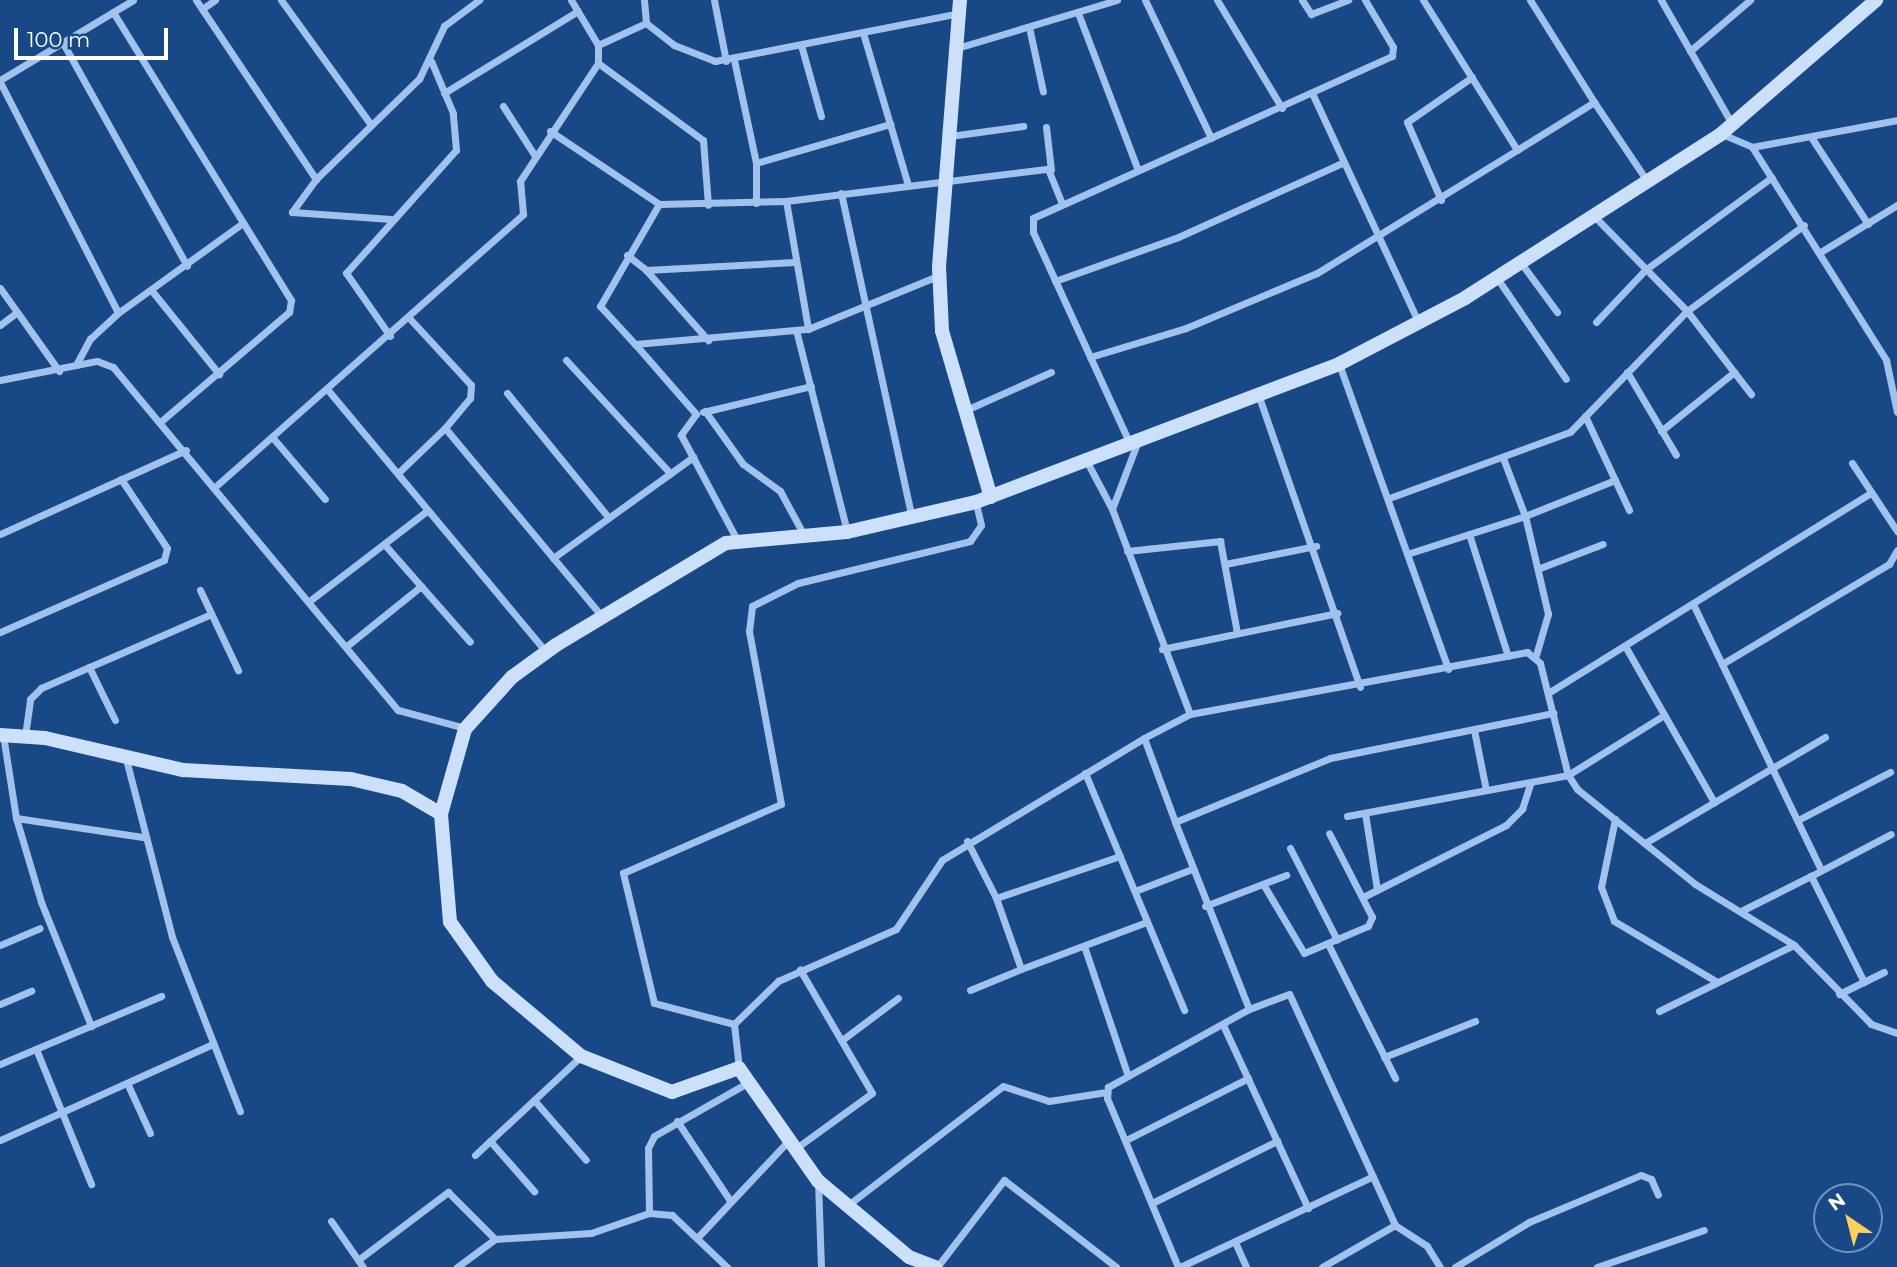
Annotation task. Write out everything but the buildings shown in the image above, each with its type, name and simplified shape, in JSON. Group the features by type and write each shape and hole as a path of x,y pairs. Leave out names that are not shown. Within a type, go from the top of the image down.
{"main road":[{"path":"936,1267 909,1257 845,1208 818,1181 795,1141 739,1068 672,1092 581,1056 492,981 450,922 441,814 465,729 512,677 546,652 601,615 737,540 806,538 847,532 912,519 992,497 1259,397 1339,364 1419,323 1594,216 1726,129 1876,0"},
{"path":"960,6 939,276 942,331 992,497"},
{"path":"2,735 24,737 126,759 269,779 351,779 402,791 441,814"}],"street":[{"path":"118,313 0,81 133,0"},
{"path":"196,0 316,179"},
{"path":"202,9 215,0"},
{"path":"281,0 371,125"},
{"path":"391,219 296,215 292,209 316,179 430,61 444,26 480,0"},
{"path":"216,486 411,320 523,214 520,181 550,131 598,63 598,46 571,0"},
{"path":"644,0 646,23 674,45 730,60 863,33 960,6"},
{"path":"714,0 756,163 756,203"},
{"path":"957,48 1116,0"},
{"path":"1145,0 1211,138"},
{"path":"1217,0 1282,107"},
{"path":"1302,0 1311,14 1348,0"},
{"path":"1112,509 1134,443 1090,357 1055,281 1032,222 1060,201 1282,107 1395,52 1366,0"},
{"path":"1423,0 1517,150"},
{"path":"1530,0 1647,182"},
{"path":"1661,0 1690,51 1726,129 1752,147 1886,360 1897,412"},
{"path":"1690,51 1750,0"},
{"path":"444,93 578,11"},
{"path":"113,12 292,307 219,374 160,422"},
{"path":"1078,13 1138,170"},
{"path":"598,46 646,23"},
{"path":"1029,27 1043,92"},
{"path":"863,33 908,186"},
{"path":"63,43 187,266"},
{"path":"801,45 821,116"},
{"path":"390,336 346,273 391,219 456,150 460,141 430,61"},
{"path":"598,63 703,140 708,205"},
{"path":"1441,200 1407,122 1472,77"},
{"path":"1312,93 1419,323"},
{"path":"1090,357 1186,328 1380,239 1594,102"},
{"path":"503,106 535,156"},
{"path":"1752,147 1897,120"},
{"path":"756,163 890,124"},
{"path":"950,136 1023,126"},
{"path":"1046,127 1051,170 1060,201"},
{"path":"550,131 659,204 708,205 786,201 1051,170"},
{"path":"1811,137 1868,223"},
{"path":"1055,281 1176,238 1344,162"},
{"path":"1596,322 1645,270 1772,177"},
{"path":"841,193 862,309 912,519"},
{"path":"786,201 808,329"},
{"path":"659,204 627,255 600,306 696,414"},
{"path":"1819,253 1897,205"},
{"path":"1594,216 1687,311 1751,394"},
{"path":"76,365 90,339 118,313 187,266 240,225"},
{"path":"1392,497 1560,438 1586,416 1687,311 1804,226"},
{"path":"627,255 646,270 708,340"},
{"path":"646,270 795,262"},
{"path":"1521,262 1557,312"},
{"path":"635,345 808,329 939,276"},
{"path":"1497,277 1566,379"},
{"path":"0,288 59,370"},
{"path":"152,291 219,374"},
{"path":"0,325 17,312"},
{"path":"398,473 470,398 471,386 411,320"},
{"path":"796,330 847,532"},
{"path":"565,360 670,473"},
{"path":"1339,364 1392,497 1448,669"},
{"path":"0,380 76,365 113,367 312,599 398,710 465,729"},
{"path":"965,410 1051,372"},
{"path":"1627,372 1675,455"},
{"path":"1661,431 1734,372"},
{"path":"737,540 680,430 696,414 811,386"},
{"path":"327,389 546,652"},
{"path":"507,393 609,519"},
{"path":"1259,397 1315,546 1360,687"},
{"path":"705,411 743,464 780,491 806,538"},
{"path":"1586,416 1629,510"},
{"path":"444,428 601,615"},
{"path":"273,439 325,499"},
{"path":"0,534 186,450"},
{"path":"553,558 693,457"},
{"path":"1503,458 1525,516 1540,568 1548,614 1536,654 1554,713 1568,775 1615,819 1695,884 1743,910 1794,945 1871,1024 1897,1033"},
{"path":"1086,460 1112,509 1162,649 1190,714"},
{"path":"1852,463 1897,531"},
{"path":"0,632 163,560 167,548 121,479"},
{"path":"1410,554 1525,516 1615,480"},
{"path":"1548,693 1871,493"},
{"path":"734,1024 654,1003 623,873 781,804 748,631 752,606 798,583 970,541 981,525 976,502"},
{"path":"312,599 428,510"},
{"path":"1469,534 1508,656"},
{"path":"1127,551 1212,537 1220,541 1237,633"},
{"path":"384,544 470,642"},
{"path":"1540,568 1603,544"},
{"path":"1225,564 1315,546"},
{"path":"1722,664 1889,564 1897,550"},
{"path":"348,645 421,586"},
{"path":"200,590 238,670"},
{"path":"1693,604 1821,870"},
{"path":"1162,649 1338,613"},
{"path":"24,737 34,694 211,614"},
{"path":"1625,646 1714,802"},
{"path":"734,1024 778,981 896,929 942,860 967,841 1190,714 1360,687 1508,656 1536,654"},
{"path":"89,667 115,720"},
{"path":"1175,822 1330,758 1554,713"},
{"path":"1347,816 1568,775 1664,715"},
{"path":"1474,730 1486,790"},
{"path":"2,735 16,818 41,902 91,1026"},
{"path":"1645,843 1825,737"},
{"path":"1144,738 1205,906 1249,1009"},
{"path":"126,759 143,836 213,1044 240,1111"},
{"path":"1798,820 1890,772"},
{"path":"1086,773 1184,1010"},
{"path":"1363,897 1506,825 1522,809 1531,782"},
{"path":"1365,813 1377,890"},
{"path":"16,818 143,836"},
{"path":"1615,819 1601,887 1614,921 1717,982"},
{"path":"1263,884 1299,949 1328,944 1371,922 1363,897 1329,833"},
{"path":"1743,910 1891,834"},
{"path":"967,841 996,898 1021,969"},
{"path":"1290,848 1337,940"},
{"path":"996,898 1120,856"},
{"path":"1135,891 1192,869"},
{"path":"1205,906 1286,875"},
{"path":"1811,876 1864,982"},
{"path":"971,990 1147,922"},
{"path":"0,944 40,928"},
{"path":"1328,944 1395,1078"},
{"path":"1659,1011 1794,945"},
{"path":"1084,946 1128,1076"},
{"path":"697,1238 795,1141 872,1093 800,970"},
{"path":"1839,994 1884,972"},
{"path":"0,1004 31,991"},
{"path":"845,1208 1003,1086 1049,1101 1106,1092 1128,1076 1249,1009 1289,995 1395,1225 1427,1246 1440,1267"},
{"path":"0,1064 161,996"},
{"path":"842,1040 898,998"},
{"path":"1384,1057 1475,1021"},
{"path":"734,1024 739,1068"},
{"path":"1223,1025 1308,1208"},
{"path":"0,1140 128,1085 213,1044"},
{"path":"36,1049 91,1184"},
{"path":"475,1155 581,1056"},
{"path":"1126,1140 1248,1078"},
{"path":"649,1213 648,1148 677,1121 750,1082"},
{"path":"128,1085 150,1133"},
{"path":"1106,1092 1179,1267 1373,1176"},
{"path":"534,1100 586,1160"},
{"path":"677,1121 731,1202"},
{"path":"490,1141 534,1191"},
{"path":"1152,1203 1277,1141"},
{"path":"1455,1267 1529,1222 1641,1175 1651,1179 1658,1195"},
{"path":"936,1267 997,1185 1008,1180 1116,1267"},
{"path":"818,1181 819,1267"},
{"path":"358,1259 448,1192 495,1239"},
{"path":"457,1267 495,1239 592,1233 649,1213 672,1215 727,1267"},
{"path":"331,1221 363,1267"},
{"path":"1322,1267 1395,1225"},
{"path":"1597,1267 1704,1230"},
{"path":"1235,1242 1246,1267"}]}
